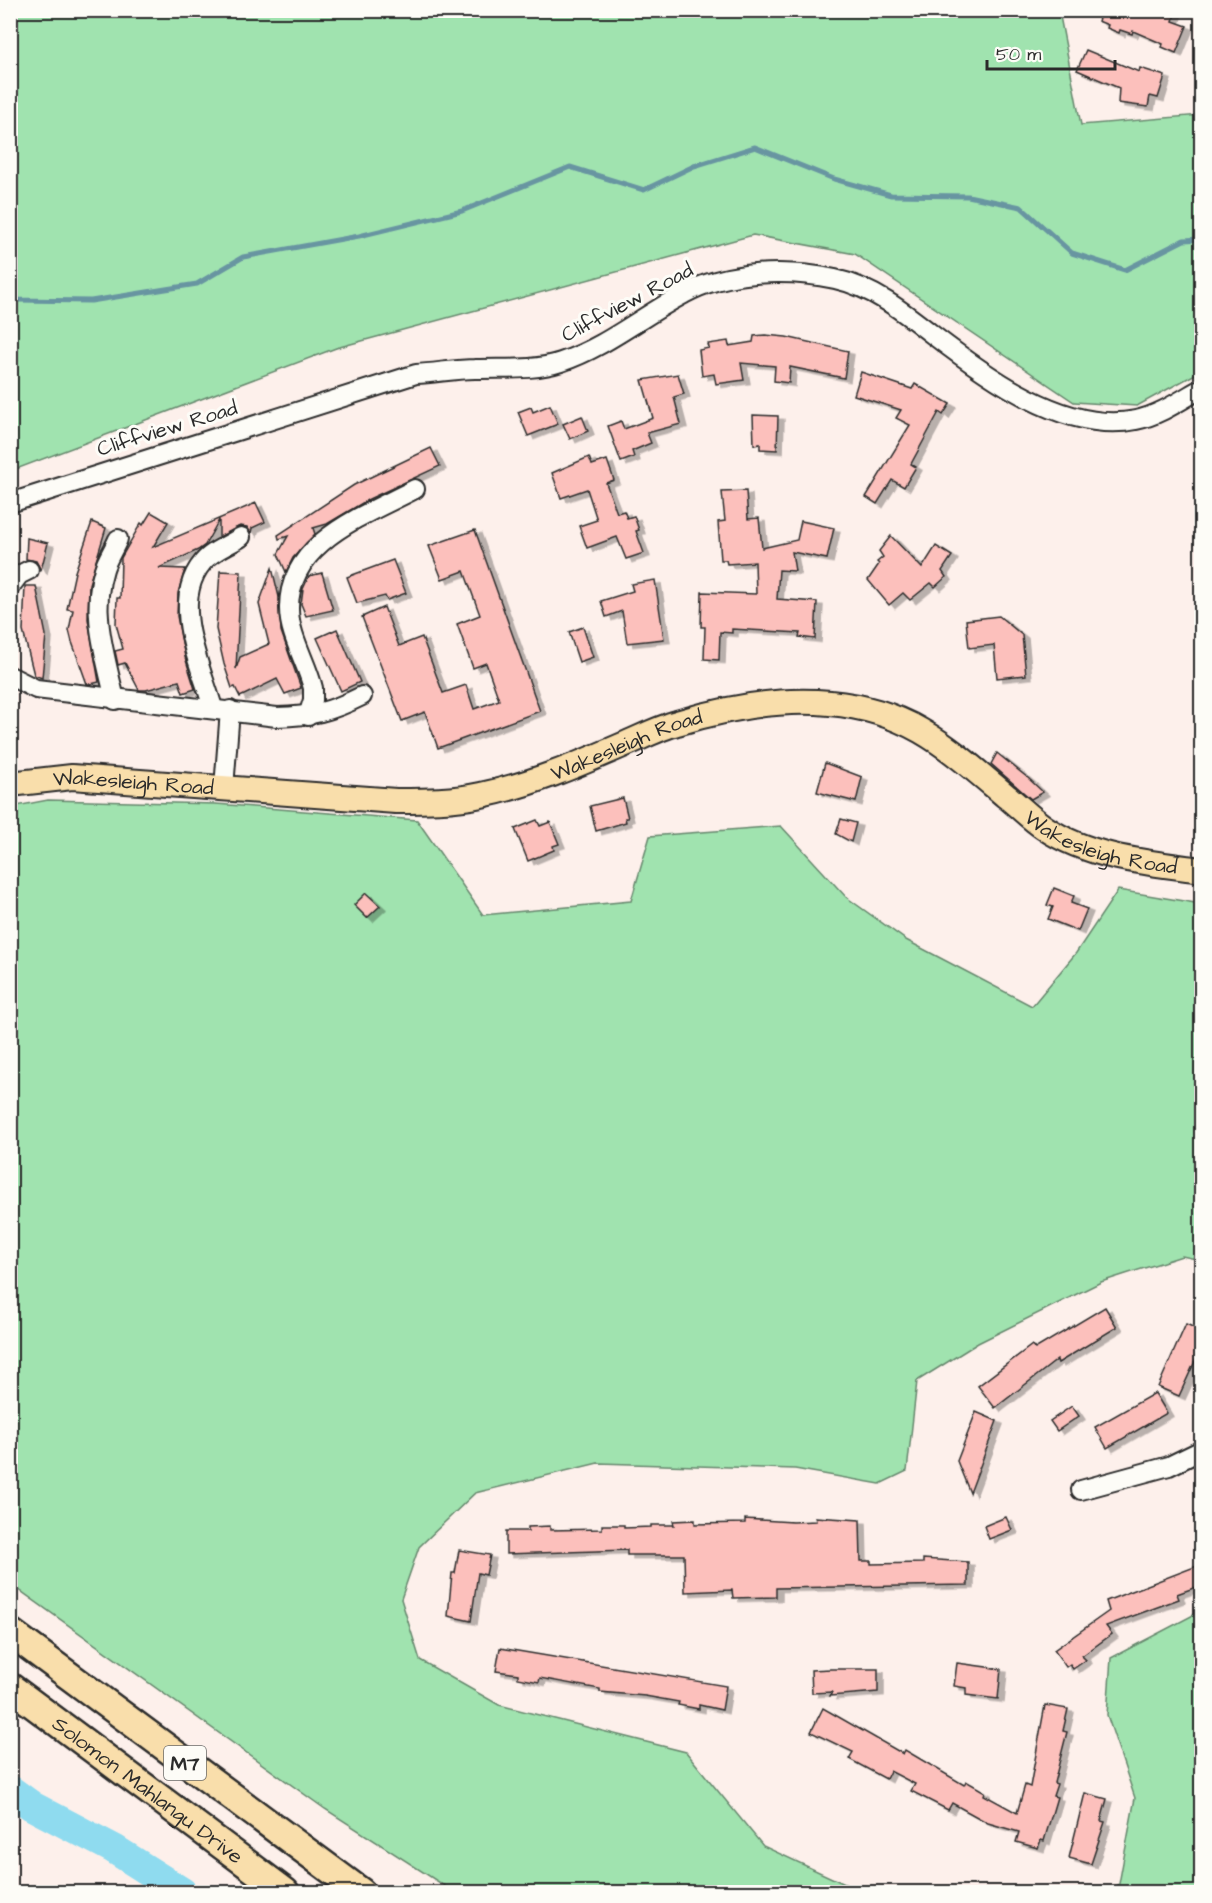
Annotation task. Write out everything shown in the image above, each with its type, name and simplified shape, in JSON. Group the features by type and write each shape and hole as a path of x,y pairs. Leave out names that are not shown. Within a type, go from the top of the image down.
{"highway":[{"name":"Solomon Mahlangu Drive","path":"10,1632 361,1893"},
{"name":"Solomon Mahlangu Drive","path":"10,1687 285,1893"}],"main road":[{"name":"Wakesleigh Road","path":"10,784 72,777 396,801 446,801 482,795 545,777 676,723 750,706 792,702 829,703 867,708 899,718 931,734 1045,828 1084,847 1139,861 1202,870"}],"street":[{"name":"Cliffview Road","path":"10,503 416,374 472,369 529,368 560,363 601,344 685,293 746,276 811,274 839,279 872,293 896,307 998,382 1068,415 1100,423 1136,420 1163,411 1202,388"},
{"path":"308,716 313,699 313,688 289,609 296,579 318,544 334,532 415,489"},
{"path":"224,788 222,709 191,633 188,598 203,562 242,537"},
{"path":"115,700 99,623 98,604 104,569 118,539"},
{"path":"10,587 19,575 28,570"},
{"path":"10,676 36,689 115,700 222,709 277,717 308,716 331,711 362,696"},
{"path":"1081,1490 1169,1466 1202,1450"}],"green space":[{"path":"11,10 1059,11 1081,125 1201,115 1201,371 1137,406 1074,402 855,254 753,235 336,348 11,471"},
{"path":"48,800 216,804 417,820 483,915 631,901 650,836 781,826 846,897 906,940 1032,1006 1076,953 1118,890 1201,904 1201,1260 1182,1256 1101,1282 978,1343 917,1381 907,1471 880,1484 795,1469 598,1463 475,1493 419,1547 401,1599 420,1660 499,1705 686,1752 763,1846 862,1892 454,1892 325,1809 11,1584 11,807"},
{"path":"1201,1611 1201,1892 1112,1892 1119,1884 1135,1798 1107,1715 1111,1658"}],"building":[{"path":"1102,10 1176,10 1173,21 1187,26 1176,53 1162,47 1163,44 1133,31 1132,34 1120,30 1119,33 1107,28 1108,25 1098,21"},
{"path":"1086,50 1139,72 1140,68 1165,76 1158,98 1150,96 1148,107 1118,103 1119,88 1077,70"},
{"path":"754,336 786,337 848,351 844,378 790,367 789,383 774,381 775,366 741,363 744,380 716,384 714,374 702,376 699,350 709,348 708,344 728,341 729,346 753,342"},
{"path":"861,372 912,389 915,384 950,404 943,415 939,412 911,464 916,467 904,487 892,480 877,504 866,497 910,425 896,418 901,410 854,395"},
{"path":"678,374 684,394 674,397 681,424 647,433 651,443 632,451 634,457 621,462 608,426 621,421 624,429 653,418 642,380"},
{"path":"550,405 558,424 528,436 518,412 531,407 533,412"},
{"path":"753,415 778,416 777,450 760,449 760,444 754,445"},
{"path":"582,416 588,431 570,439 563,424"},
{"path":"431,448 440,466 369,499 327,524 313,528 315,534 293,558 286,572 278,554 288,536 279,539 278,535 354,485"},
{"path":"589,457 592,465 607,460 614,480 606,483 617,513 624,511 627,518 634,516 639,530 636,531 644,553 626,559 617,537 587,548 579,526 597,520 587,489 561,498 552,473"},
{"path":"746,491 748,519 759,518 762,548 797,540 801,521 834,528 827,559 792,552 795,571 779,570 777,599 817,602 815,639 799,637 800,633 732,629 732,633 720,632 719,660 704,659 705,627 701,627 702,592 756,594 755,562 727,564 726,560 721,560 718,522 725,521 722,492"},
{"path":"256,503 265,522 252,528 251,533 247,527 240,526 219,537 219,520 205,545 159,568 185,569 178,593 177,616 185,657 195,689 183,693 179,681 139,690 125,663 118,665 115,651 123,649 116,624 117,598 120,598 121,558 141,523 143,525 151,512 168,522 153,547"},
{"path":"92,522 106,528 89,584 88,619 99,682 87,684 69,630 73,610 67,609 75,572"},
{"path":"475,530 540,711 438,748 425,712 402,721 362,617 384,607 399,646 422,637 443,693 466,685 474,709 499,700 486,663 473,668 457,624 480,615 464,571 442,579 429,546"},
{"path":"891,536 922,568 936,546 952,556 942,571 946,577 935,587 931,583 910,600 903,593 889,605 868,580 879,564 877,562 883,557 879,551"},
{"path":"27,538 48,543 41,570 36,561 26,559"},
{"path":"393,560 406,593 387,600 385,596 357,603 347,577"},
{"path":"272,568 279,597 281,631 301,688 285,694 277,679 240,697 235,687 232,688 216,629 220,571 241,572 236,669 240,657 269,644 259,604"},
{"path":"322,573 333,610 306,616 301,604 303,589 309,576"},
{"path":"655,580 664,639 627,643 622,611 606,617 601,601 633,591 631,584"},
{"path":"25,586 36,586 46,635 42,678 34,675 23,631"},
{"path":"999,616 1022,635 1026,675 997,678 994,645 969,648 966,620"},
{"path":"583,627 593,657 579,662 569,632"},
{"path":"337,629 360,682 341,691 317,638"},
{"path":"997,753 1043,792 1031,799 991,764"},
{"path":"825,763 862,777 856,802 817,792"},
{"path":"623,798 628,818 625,818 626,822 596,831 590,806"},
{"path":"841,819 856,823 851,842 836,834"},
{"path":"537,820 540,826 550,822 559,844 553,846 554,850 528,861 515,829"},
{"path":"1054,888 1074,896 1071,903 1087,909 1078,931 1048,919 1053,907 1047,905"},
{"path":"366,893 380,906 367,918 354,905"},
{"path":"1105,1307 1117,1327 1058,1363 1057,1360 995,1408 978,1386 1032,1345 1035,1349"},
{"path":"1186,1324 1202,1331 1202,1346 1179,1396 1158,1387"},
{"path":"1155,1393 1167,1413 1107,1448 1095,1427"},
{"path":"1072,1406 1079,1416 1057,1431 1050,1421"},
{"path":"976,1412 997,1421 970,1493 957,1461"},
{"path":"815,1517 860,1520 861,1561 871,1561 871,1564 923,1563 923,1559 968,1562 968,1585 776,1588 776,1597 733,1598 732,1590 685,1592 684,1555 627,1555 627,1550 506,1554 506,1531 528,1531 528,1527 550,1526 550,1530 602,1529 602,1525 624,1525 624,1528 651,1527 651,1525 674,1525 673,1521 695,1520 695,1524 745,1523 745,1519 816,1521"},
{"path":"1006,1517 1012,1530 989,1539 984,1526"},
{"path":"459,1550 490,1555 486,1575 478,1573 471,1621 448,1616 452,1573 455,1573"},
{"path":"1202,1564 1202,1585 1177,1594 1179,1599 1106,1626 1112,1634 1082,1656 1086,1660 1073,1669 1070,1664 1066,1667 1054,1650 1109,1611 1106,1601"},
{"path":"500,1648 726,1686 722,1710 699,1705 699,1709 678,1705 679,1702 645,1696 600,1692 600,1689 540,1678 539,1682 518,1678 518,1674 496,1671"},
{"path":"957,1663 1001,1669 998,1699 966,1695 966,1688 954,1686"},
{"path":"878,1669 878,1692 830,1696 832,1692 812,1693 811,1670"},
{"path":"1045,1705 1068,1709 1063,1731 1067,1732 1054,1783 1057,1784 1053,1796 1057,1797 1044,1841 1041,1840 1038,1848 1016,1842 1019,1832 988,1823 952,1803 948,1810 911,1791 915,1784 890,1771 886,1779 849,1759 853,1752 811,1732 823,1708 903,1754 905,1750 964,1785 966,1781 985,1792 984,1795 1017,1813 1025,1785 1030,1787"},
{"path":"1085,1793 1107,1799 1101,1821 1105,1822 1091,1864 1069,1858"}],"waterway":[{"path":"10,297 16,300 91,301 197,284 243,257 359,236 462,211 570,167 644,190 694,166 755,147 834,179 891,195 968,196 1021,207 1072,253 1125,270 1184,240 1202,239"},
{"path":"10,1790 32,1806 114,1849 182,1892"}]}
